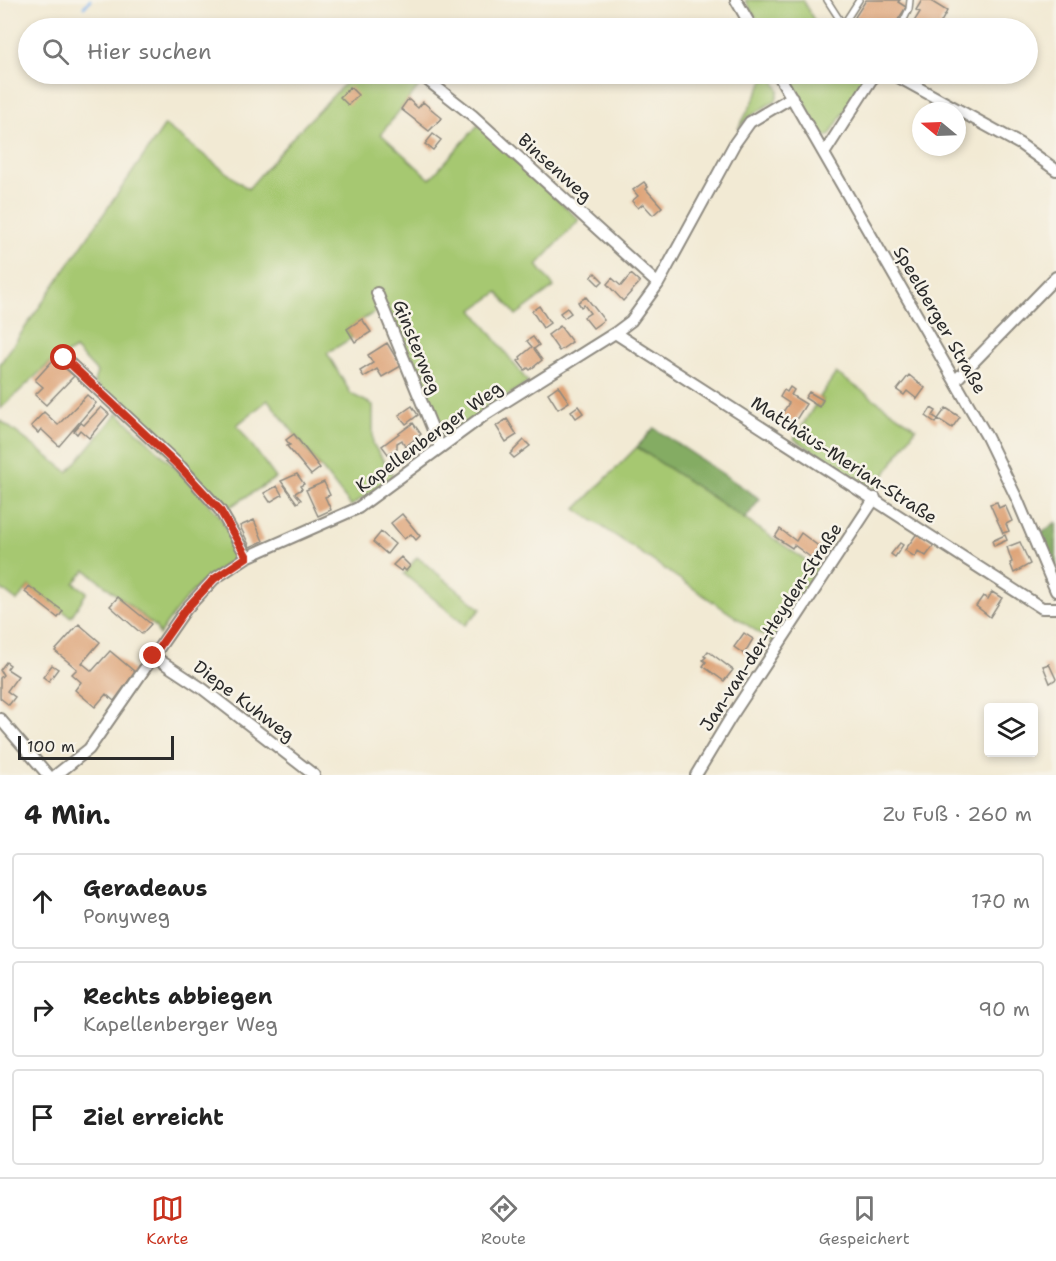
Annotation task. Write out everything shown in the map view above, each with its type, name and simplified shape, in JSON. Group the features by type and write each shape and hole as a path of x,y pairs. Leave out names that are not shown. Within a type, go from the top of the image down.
{"street":[{"path":"736,0 746,18"},
{"name":"Binsenweg","path":"432,84 472,115 658,284"},
{"name":"Speelberger Straße","path":"784,84 956,380 1017,499 1056,591"},
{"path":"825,152 867,84"},
{"path":"911,84 1020,144 1056,170"},
{"name":"Kapellenberger Weg","path":"56,775 89,749 186,609 214,579 247,557 358,508 486,414 631,321 658,284 735,143 750,122 792,97"},
{"path":"956,380 1056,277"},
{"name":"Ginsterweg","path":"377,293 440,447"},
{"name":"Matthäus-Merian-Straße","path":"615,333 875,498 1042,608 1056,608"},
{"path":"64,358 180,467 220,510 247,557"},
{"name":"Jan-van-der-Heyden-Straße","path":"696,775 731,717 875,498"},
{"name":"Diepe Kuhweg","path":"153,656 203,688 314,775"},
{"path":"0,719 48,775"}],"lane":[{"path":"827,0 838,18"},
{"path":"849,18 859,0"},
{"path":"905,18 910,0"}],"green space":[{"path":"745,0 803,0 813,18 756,18"},
{"path":"344,84 421,84 381,134 430,179 478,125 579,220 537,265 554,287 516,315 498,292 473,310 528,382 444,440 439,438 380,309 347,329 352,338 327,353 351,394 373,405 373,444 393,476 351,506 268,400 237,425 276,478 225,510 94,382 97,372 75,349 56,361 54,359 0,409 0,364 165,125 248,189 293,137"},
{"path":"762,84 776,84 779,90 776,100 749,117 738,129"},
{"path":"793,84 862,84 829,136 823,136"},
{"path":"836,373 916,428 875,489 794,439 815,405 819,407 823,400 820,397"},
{"path":"118,413 179,471 219,515 237,547 234,560 211,575 192,593 159,635 156,627 86,570 74,583 87,592 71,617 29,586 17,601 0,588 0,420 68,472"},
{"path":"654,428 760,499 745,519 637,447"},
{"path":"637,447 822,571 774,643 576,509"},
{"path":"1056,522 1056,569 1041,534"},
{"path":"417,557 481,609 465,625 404,574"}],"building":[{"path":"866,0 900,0 898,2 906,7 899,18 855,17"},
{"path":"922,0 929,0 947,11 943,18 916,18 920,12 916,10"},
{"path":"350,87 358,95 348,105 340,97"},
{"path":"408,99 418,108 423,102 442,118 429,131 401,109"},
{"path":"433,134 441,140 433,150 425,144"},
{"path":"644,182 648,187 646,189 662,207 653,215 643,204 638,208 632,201 638,196 633,190"},
{"path":"595,273 603,281 599,285 591,277"},
{"path":"631,274 640,282 623,301 607,284 612,278 621,286"},
{"path":"586,297 604,320 593,328 584,317 590,313 584,305 581,307 578,302"},
{"path":"539,306 550,323 543,328 532,311"},
{"path":"567,308 571,313 564,318 560,313"},
{"path":"362,319 371,332 355,342 347,329"},
{"path":"560,326 572,342 559,351 548,335"},
{"path":"533,337 539,345 534,349 542,360 530,370 528,368 525,370 518,361 532,347 527,341"},
{"path":"387,343 401,366 382,377 377,369 364,377 360,371 373,363 368,355"},
{"path":"54,359 74,376 46,405 35,395 43,387 35,380"},
{"path":"909,375 925,388 917,399 907,391 904,395 897,390"},
{"path":"558,386 569,402 558,409 548,393"},
{"path":"790,387 794,390 791,395 806,404 794,423 781,415 789,403 780,397 784,390 787,392"},
{"path":"809,392 823,400 819,407 805,398"},
{"path":"87,395 96,403 59,446 41,429 38,433 31,426 44,412 58,425"},
{"path":"412,406 418,415 406,424 399,415"},
{"path":"578,406 583,413 576,418 571,411"},
{"path":"101,407 109,414 89,438 80,430 77,434 74,431 81,423 84,425"},
{"path":"931,408 936,411 933,416 938,419 936,423 926,416"},
{"path":"946,408 960,417 952,428 938,419"},
{"path":"507,419 517,435 506,442 496,426"},
{"path":"413,423 421,434 405,447 402,440 397,443 397,448 388,454 382,446"},
{"path":"294,434 320,468 311,475 287,446 290,445 286,440"},
{"path":"524,440 530,446 514,458 510,454"},
{"path":"297,474 304,484 300,486 302,489 295,493 301,500 297,503 281,481"},
{"path":"324,482 330,495 325,497 331,510 318,516 306,490"},
{"path":"277,486 282,495 270,502 264,493"},
{"path":"997,502 999,508 1005,505 1012,521 1006,524 1009,531 1003,533 990,504"},
{"path":"402,514 420,536 416,540 411,534 404,539 391,523"},
{"path":"254,520 263,541 250,547 240,526"},
{"path":"780,529 796,541 801,533 821,548 813,559 794,545 792,548 775,537"},
{"path":"381,532 395,544 387,554 373,542"},
{"path":"918,532 935,544 926,556 918,551 915,557 905,550"},
{"path":"1005,535 1007,540 994,546 992,541"},
{"path":"1020,542 1030,564 1014,573 1007,547"},
{"path":"900,543 903,545 895,557 891,554"},
{"path":"401,557 410,566 406,571 403,568 401,571 393,565"},
{"path":"29,586 63,611 58,618 25,592"},
{"path":"992,592 1002,598 990,617 976,606 983,596 988,599"},
{"path":"118,597 151,624 142,634 110,606"},
{"path":"79,624 100,642 82,663 92,671 110,651 135,672 114,701 106,694 95,707 75,690 81,682 72,674 77,669 55,651"},
{"path":"744,633 753,639 744,654 734,647"},
{"path":"708,651 733,670 724,681 703,666 706,662 703,660 706,657 704,656"},
{"path":"6,662 10,665 7,669 18,676 7,691 15,697 9,705 0,698 0,678 3,675 0,670"},
{"path":"1049,664 1056,679 1050,683 1043,666"},
{"path":"52,665 58,669 49,681 43,677"}],"waterway":[{"path":"84,7 90,0"}],"route":[{"path":"64,358 180,467 220,510 247,557 214,579 186,609 153,656"}]}
